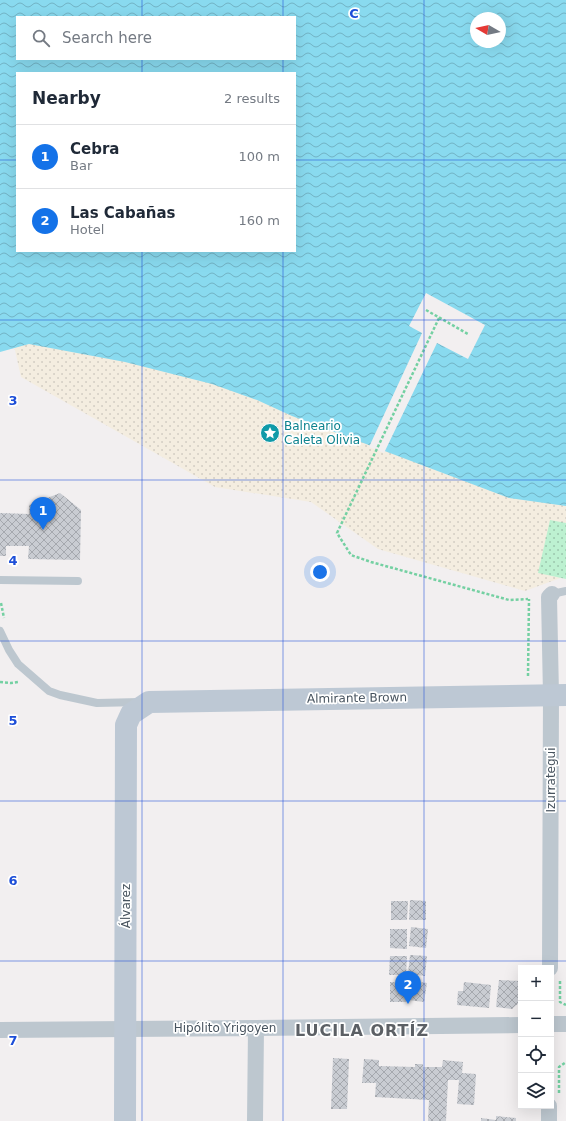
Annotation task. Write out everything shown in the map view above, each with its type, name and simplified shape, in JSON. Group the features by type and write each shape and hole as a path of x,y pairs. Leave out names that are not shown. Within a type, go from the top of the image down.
{"street":[{"name":"Izurrategui","path":"550,965 558,695 556,594"},
{"name":"Almirante Brown","path":"149,702 558,695"},
{"name":"Álvarez","path":"125,1121 126,724 131,714 149,702"},
{"name":"Hipólito Yrigoyen","path":"0,1030 518,1024"},
{"path":"554,1024 566,1024"},
{"path":"255,1121 256,1028"},
{"path":"549,1121 552,1109"}],"lane":[{"path":"0,580 78,581"},
{"path":"0,631 18,664 49,691 60,695 97,703 149,702"}],"path":[{"path":"426,310 468,334"},
{"path":"439,318 337,533 351,555 371,562 509,600 528,599 556,594"},
{"path":"524,680 528,677 528,599"},
{"path":"1,603 4,620"},
{"path":"554,1102 559,1067 566,1062"}],"sand":[{"name":"Balneario Caleta Olivia","path":"10,328 566,472 566,576 525,591 378,549 311,502 215,487 21,377"}],"green space":[{"path":"550,520 566,523 566,579 538,573"}],"water":[{"path":"0,0 566,0 566,506 509,498 292,416 257,400 212,384 125,362 29,344 0,352"}],"pier":[{"path":"426,293 485,325 468,359 437,343 384,453 369,447 422,333 409,326"}],"building":[{"path":"60,493 81,510 80,560 28,559 29,546 6,546 6,556 0,556 0,513 29,514 29,505"},
{"path":"410,900 426,901 426,920 409,920"},
{"path":"391,901 408,901 407,920 391,920"},
{"path":"411,927 428,929 426,948 409,946"},
{"path":"390,929 407,929 407,949 390,948"},
{"path":"410,955 427,956 425,976 408,974"},
{"path":"390,956 407,956 406,975 389,975"},
{"path":"499,980 518,981 518,1004 512,1009 496,1007"},
{"path":"411,981 427,983 424,1002 408,1000"},
{"path":"390,982 406,983 406,1002 390,1002"},
{"path":"464,982 491,985 489,1008 457,1005 458,991 463,991"},
{"path":"333,1058 349,1059 347,1109 331,1109"},
{"path":"364,1059 379,1060 379,1066 415,1067 415,1064 423,1064 423,1067 442,1067 443,1060 463,1062 462,1073 476,1074 474,1105 457,1104 459,1080 448,1080 446,1121 428,1121 429,1100 375,1097 376,1083 362,1083"},
{"path":"496,1116 516,1118 516,1121 481,1121 481,1118 496,1120"}],"place":[{"name":"Balneario Caleta Olivia","path":"270,433"},
{"name":"Cebra","path":"43,530"},
{"name":"Las Cabañas","path":"408,1004"}],"district":[{"name":"LUCILA ORTÍZ","path":"362,1030"}]}
